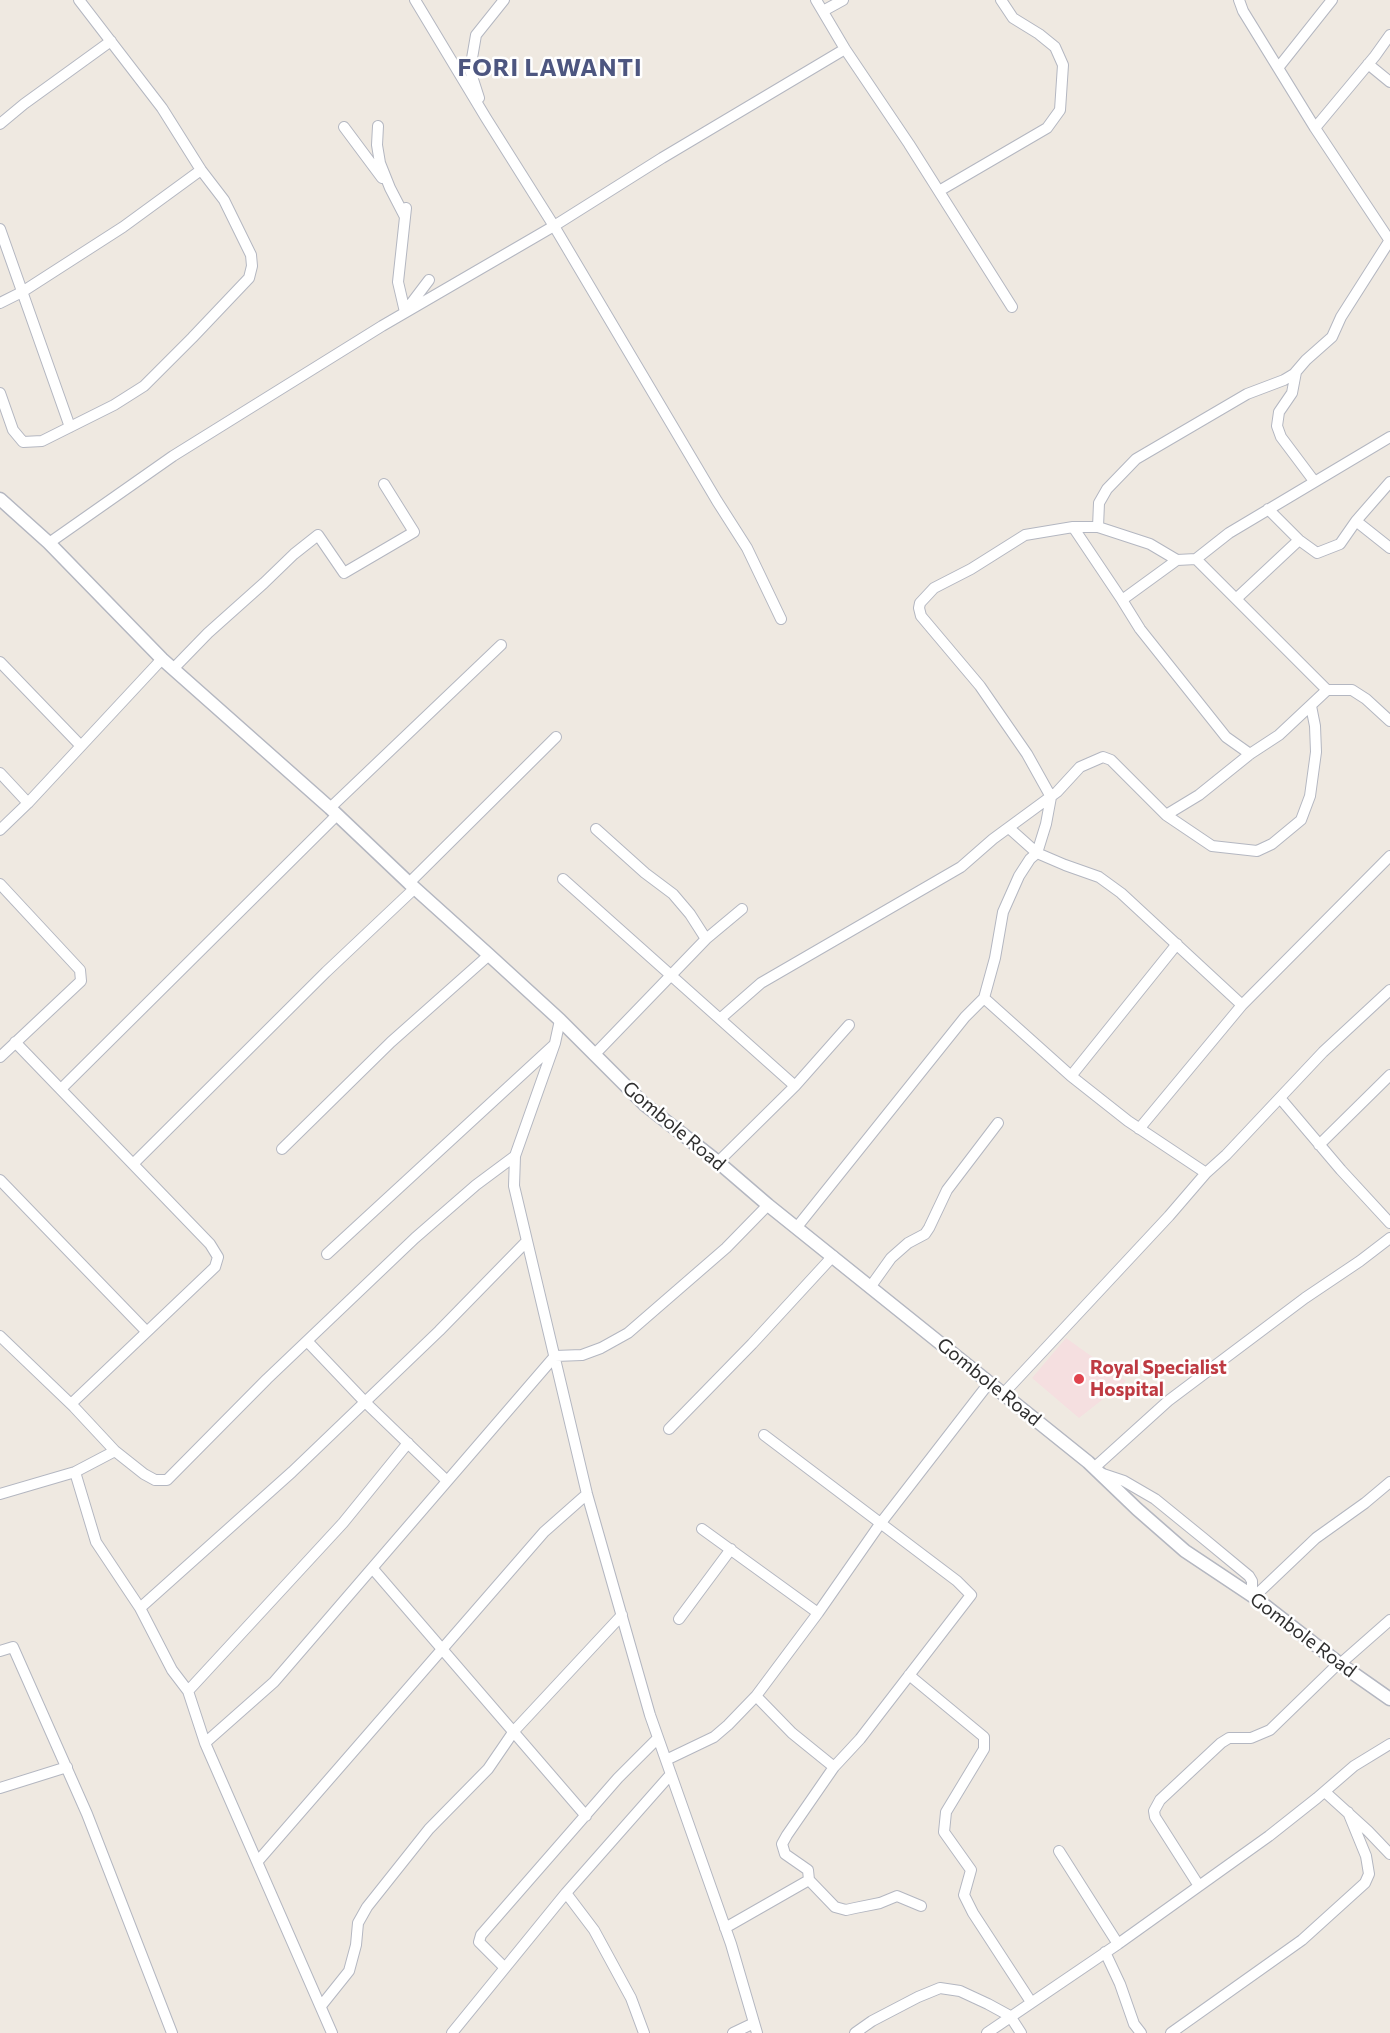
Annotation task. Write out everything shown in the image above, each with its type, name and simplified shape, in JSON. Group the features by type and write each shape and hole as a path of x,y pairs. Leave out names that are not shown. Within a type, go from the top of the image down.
{"street":[{"path":"0,393 14,430 23,442 42,441 114,405 144,386 192,338 249,278 252,266 251,255 224,200 162,108 79,0"},
{"path":"415,0 554,226 717,501 747,548 781,619"},
{"path":"486,118 470,70 476,35 504,0"},
{"path":"816,0 845,49 939,191 1012,307"},
{"path":"823,11 843,0"},
{"path":"939,191 1047,128 1060,110 1062,65 1055,47 1039,34 1013,18 1001,0"},
{"path":"1098,527 1099,502 1107,489 1136,459 1239,399 1260,388 1284,380 1296,372 1332,337 1346,309 1390,241 1315,128 1238,0"},
{"path":"1278,68 1332,0"},
{"path":"1315,128 1390,35"},
{"path":"0,124 24,104 110,41"},
{"path":"49,543 174,456 405,312 554,226 662,158 845,49"},
{"path":"1368,64 1390,82"},
{"path":"378,126 377,145 380,163 390,188"},
{"path":"344,127 390,188 405,213 398,282 405,312"},
{"path":"0,303 22,292 123,227 202,170"},
{"path":"0,229 70,427"},
{"path":"405,312 428,280"},
{"path":"1296,372 1292,393 1279,412 1277,426 1281,437 1314,481"},
{"path":"1122,600 1177,560 1196,559 1228,533 1390,436"},
{"path":"1268,510 1299,540 1317,553 1340,544 1356,521 1390,482"},
{"path":"174,668 208,633 294,554 318,535 344,573 414,532 384,484"},
{"name":"Gombole Road","path":"0,500 49,543 162,659 334,812 490,955 560,1020 644,1104 1097,1470 1137,1509 1185,1551 1253,1597 1340,1664 1390,1699"},
{"path":"1356,521 1390,548"},
{"path":"796,1227 965,1017 984,998 995,958 1006,904 1019,876 1030,859 1037,853 1046,824 1050,796 1027,754 980,686 921,616 920,603 934,588 971,569 1025,535 1073,528 1098,527 1150,544 1177,560"},
{"path":"1073,528 1140,629 1226,737 1250,754"},
{"path":"1237,598 1299,540"},
{"path":"1196,559 1327,690"},
{"path":"60,1088 501,645"},
{"path":"0,830 28,803 162,659"},
{"path":"0,662 81,746"},
{"path":"1166,815 1199,794 1250,754 1279,735 1327,690 1352,690 1366,699 1390,721"},
{"path":"721,1018 761,983 961,867 1050,796 1080,767 1103,757 1111,760 1166,815 1212,846 1257,851 1272,844 1301,820 1310,796 1316,752 1315,726 1310,706"},
{"path":"133,1164 326,972 556,737"},
{"path":"0,773 28,803"},
{"path":"596,828 645,873 673,894 690,914 706,939"},
{"path":"1008,828 1037,853 1099,877 1121,893 1242,1005"},
{"path":"1139,1130 1242,1005 1390,856"},
{"path":"563,879 673,975 795,1086"},
{"path":"0,884 80,970 81,981 0,1057"},
{"path":"594,1055 706,939 742,909"},
{"path":"1072,1076 1177,944"},
{"path":"282,1149 391,1042 490,955"},
{"path":"1003,1394 1169,1216 1206,1173 1226,1155 1323,1052 1390,990"},
{"path":"984,998 1072,1076 1139,1130 1206,1173"},
{"path":"560,1020 555,1044 516,1156 514,1186 587,1494 658,1738 725,1928 755,2028 733,2033"},
{"path":"718,1162 795,1086 849,1025"},
{"path":"15,1042 210,1244 218,1257 215,1267 71,1404"},
{"path":"327,1254 555,1044"},
{"path":"1319,1145 1390,1075"},
{"path":"1280,1098 1319,1145 1390,1223"},
{"path":"871,1286 891,1258 908,1242 925,1234 946,1190 998,1122"},
{"path":"0,1336 71,1404 115,1451 144,1474 155,1480 167,1480 414,1238 476,1185 516,1156"},
{"path":"0,1180 146,1331"},
{"path":"205,1743 274,1682 555,1356 582,1355 601,1348 628,1333 726,1248 768,1205"},
{"path":"1253,1597 1252,1581 1249,1576 1168,1510 1124,1481 1097,1470 1168,1401 1305,1298 1390,1238"},
{"path":"140,1608 292,1472 526,1242"},
{"path":"669,1428 752,1344 833,1256"},
{"path":"307,1341 365,1402 447,1480"},
{"path":"666,1760 714,1737 756,1696 818,1613 880,1524 989,1383"},
{"path":"764,1435 957,1581 971,1596 860,1739 834,1767 782,1844 786,1854 808,1870 809,1880 835,1908 846,1910 880,1903 897,1896 920,1906"},
{"path":"188,1691 343,1523 408,1442"},
{"path":"0,1494 75,1472 115,1451"},
{"path":"75,1472 96,1542 140,1608 172,1670 188,1691 205,1743 332,2033"},
{"path":"1253,1597 1316,1538 1365,1503 1390,1482"},
{"path":"258,1861 544,1532 587,1494"},
{"path":"702,1529 818,1613"},
{"path":"679,1619 731,1549"},
{"path":"373,1569 586,1816"},
{"path":"320,2006 349,1971 356,1945 358,1922 367,1907 429,1829 488,1769 514,1731 622,1615"},
{"path":"1199,1886 1155,1818 1154,1811 1160,1800 1221,1743 1229,1738 1251,1738 1270,1730 1390,1620"},
{"path":"0,1651 13,1647 87,1814 172,2033"},
{"path":"909,1675 984,1737 984,1749 946,1812 944,1832 971,1870 964,1895 973,1913 1030,2002"},
{"path":"756,1696 792,1733 834,1767"},
{"path":"505,1968 478,1939 618,1778 658,1738"},
{"path":"987,2033 1118,1944 1269,1836 1325,1792 1354,1766 1390,1744"},
{"path":"0,1788 67,1767"},
{"path":"452,2033 566,1893 671,1774"},
{"path":"1325,1792 1390,1854"},
{"path":"1172,2033 1302,1940 1365,1883 1370,1874 1366,1856 1348,1812"},
{"path":"1059,1851 1118,1944"},
{"path":"725,1928 809,1880"},
{"path":"566,1893 594,1930 631,1998 644,2033"},
{"path":"1105,1952 1120,1984 1134,2024 1141,2033"},
{"path":"855,2033 911,2001 940,1988 960,1992 1010,2016 1021,2033"}],"shaded area":[{"name":"Royal Specialist Hospital","path":"1066,1338 1126,1381 1079,1418 1032,1378"}],"place":[{"name":"Royal Specialist Hospital","path":"1079,1379"}],"district":[{"name":"FORI LAWANTI","path":"550,68"}]}
